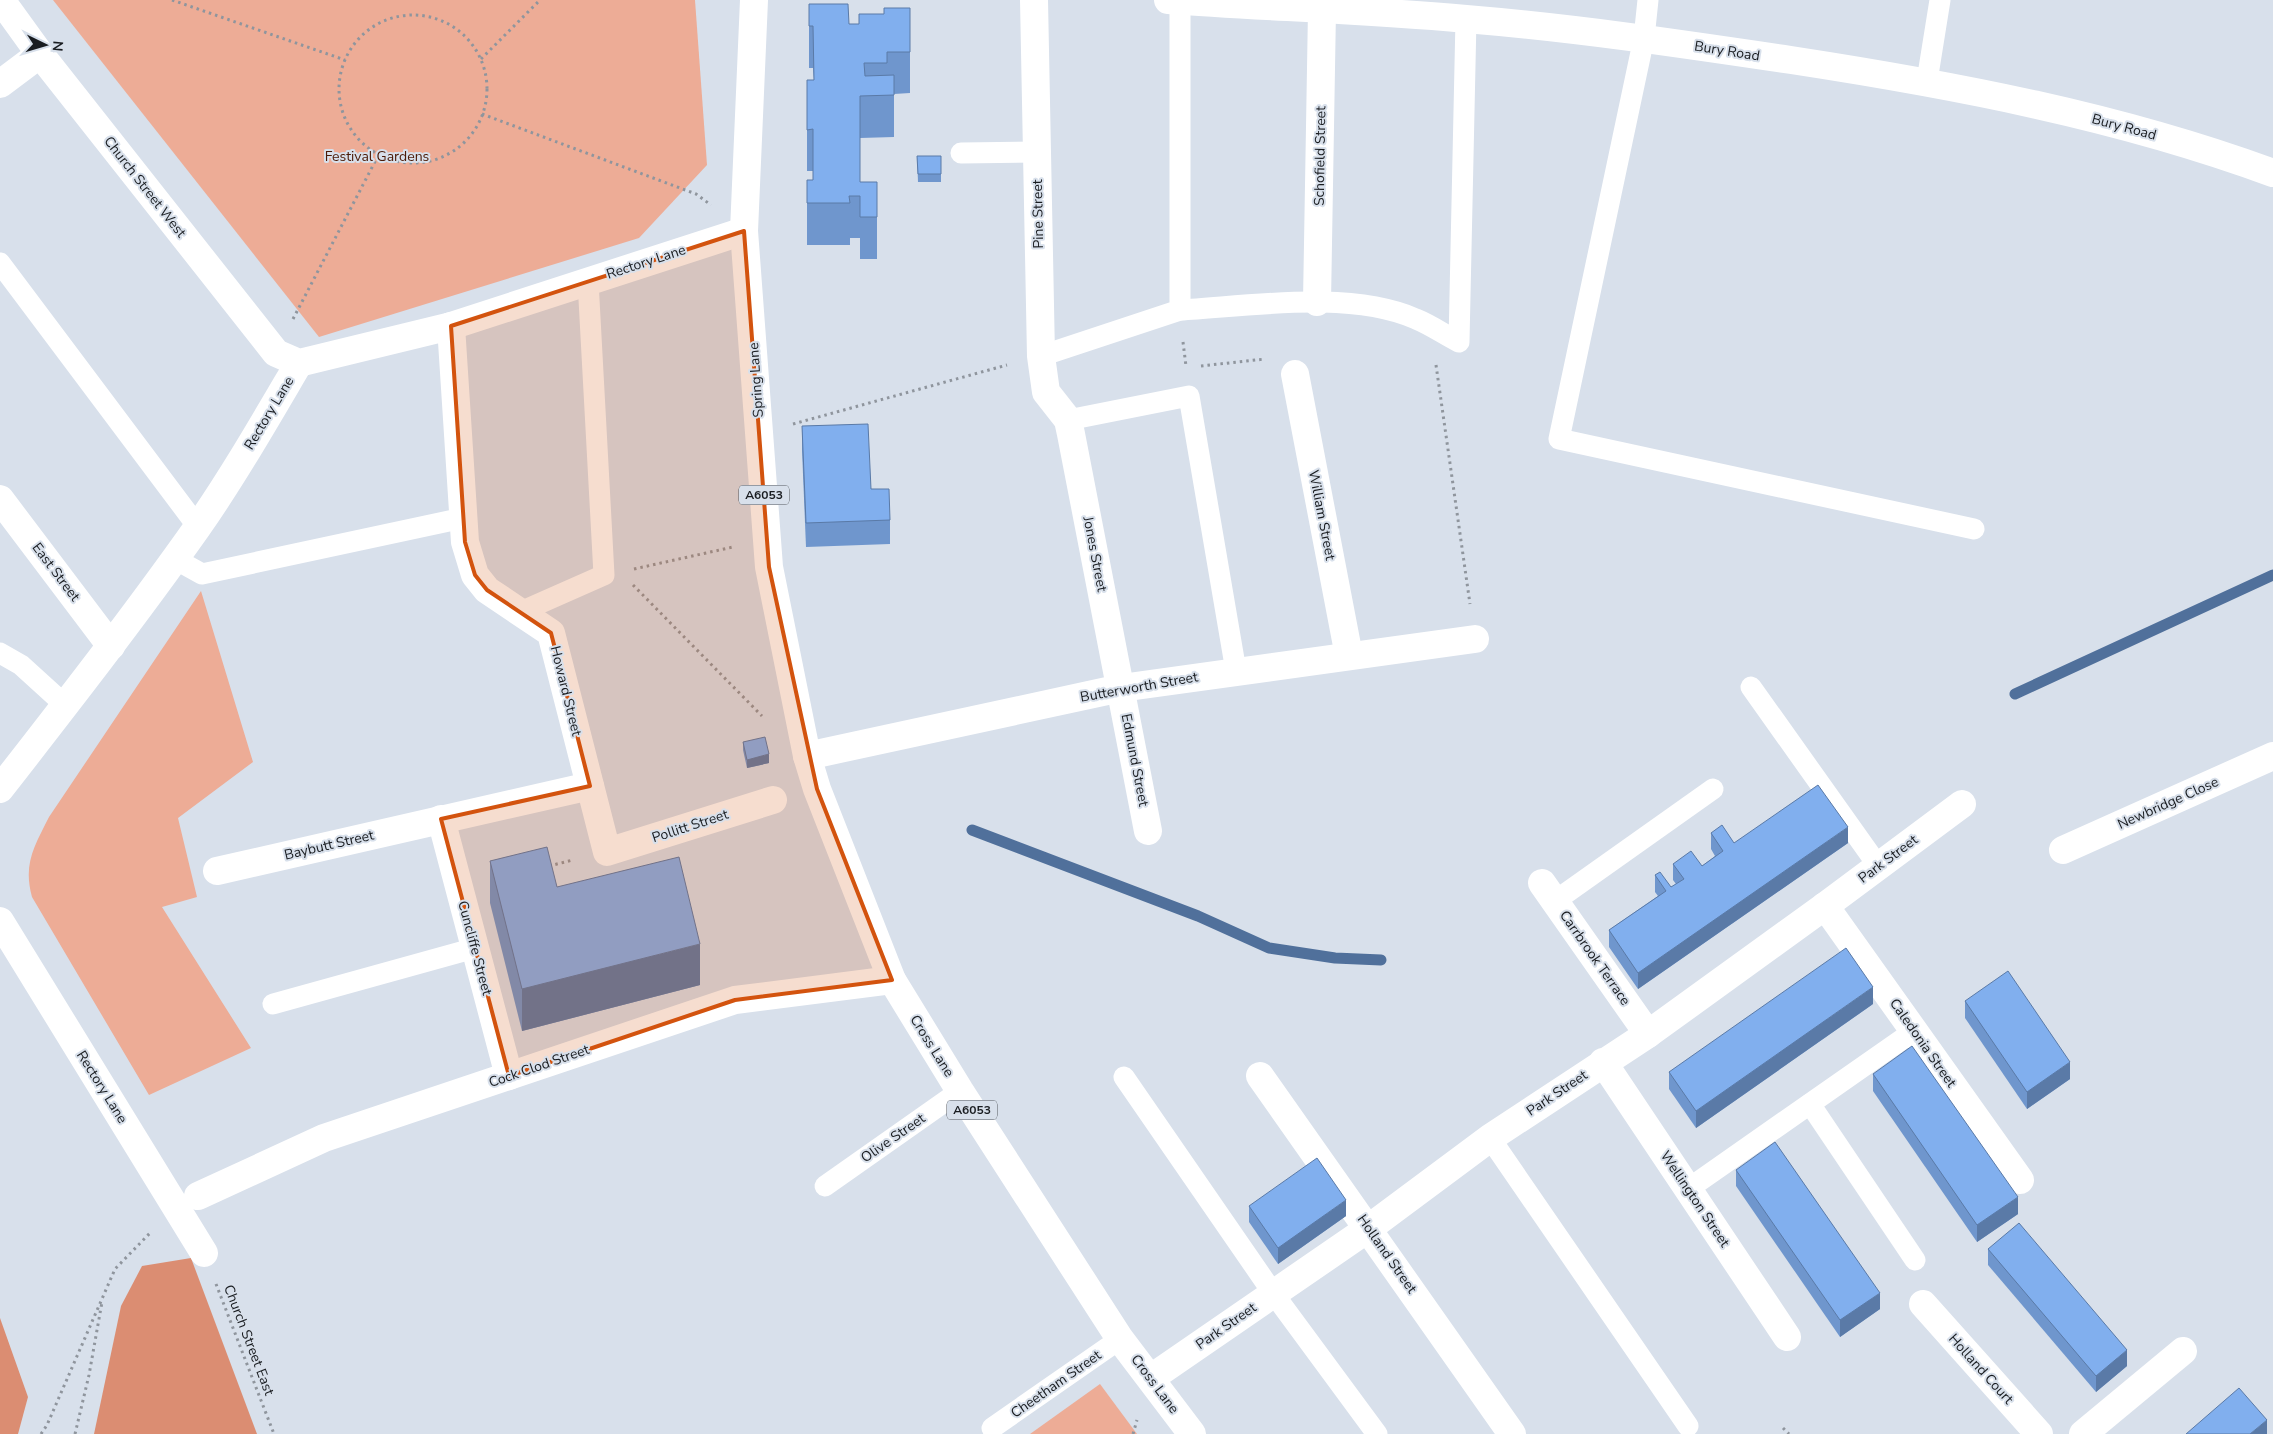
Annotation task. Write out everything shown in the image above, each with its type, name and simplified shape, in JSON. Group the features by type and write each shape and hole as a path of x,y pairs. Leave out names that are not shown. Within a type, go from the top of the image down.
{"street":[{"name":"Church Street West","path":"1,0 40,54 287,358"},
{"name":"Spring Lane","path":"754,0 744,230 769,567 807,756"},
{"name":"Pine Street","path":"1034,0 1041,356 1046,392 1068,420"},
{"name":"Bury Road","path":"1174,0 1466,19 1644,38 1927,81 2076,114 2223,154 2273,173"},
{"name":"Schofield Street","path":"1318,302 1322,10"},
{"path":"0,84 40,54"},
{"name":"Rectory Lane","path":"0,789 111,646 198,527 252,443 287,358 451,326 744,230"},
{"name":"Howard Street","path":"451,326 465,542 475,575 487,590 518,613 551,633 607,852"},
{"name":"William Street","path":"1295,374 1349,656"},
{"name":"Jones Street","path":"1068,420 1121,688"},
{"name":"East Street","path":"0,499 111,646"},
{"name":"Butterworth Street","path":"807,756 1121,688 1474,639"},
{"name":"Edmund Street","path":"1121,688 1148,831"},
{"name":"Cross Lane","path":"807,756 816,788 892,980 960,1091 1120,1339 1192,1434"},
{"name":"Newbridge Close","path":"2063,850 2273,756"},
{"name":"Baybutt Street","path":"217,871 590,786"},
{"name":"Pollitt Street","path":"607,852 773,800"},
{"name":"Park Street","path":"1151,1378 1369,1228 1490,1138 1648,1034 1826,906 1962,804"},
{"name":"Cuncliffe Street","path":"442,820 509,1076"},
{"name":"Carrbrook Terrace","path":"1549,892 1648,1034"},
{"name":"Caledonia Street","path":"1826,906 2020,1180"},
{"name":"Rectory Lane","path":"0,921 187,1201 204,1254"},
{"name":"Cock Clod Street","path":"187,1201 324,1138 735,1000 892,980"},
{"name":"Wellington Street","path":"1603,1062 1787,1337"},
{"name":"Holland Street","path":"1260,1076 1369,1228 1512,1434"},
{"name":"Holland Court","path":"1923,1304 2038,1434"},
{"path":"2083,1434 2183,1351"}],"lane":[{"path":"1174,0 1180,310"},
{"path":"1648,0 1644,38 1560,439 1974,529"},
{"path":"1927,81 1940,0"},
{"path":"1041,356 1180,310 1318,302 1374,307 1415,318 1460,342 1466,19"},
{"path":"961,153 1037,152"},
{"path":"0,263 198,527"},
{"path":"518,613 612,574 588,281"},
{"path":"1068,420 1189,396 1236,671"},
{"path":"175,559 202,574 463,518"},
{"path":"0,653 21,665 65,705"},
{"path":"1751,687 1879,866"},
{"path":"1549,892 1713,789"},
{"path":"272,1004 475,948"},
{"path":"1688,1189 1914,1031"},
{"path":"1124,1077 1273,1294 1378,1434"},
{"name":"Olive Street","path":"825,1186 960,1091"},
{"path":"1810,1104 1915,1260"},
{"path":"1490,1138 1688,1426"},
{"name":"Cheetham Street","path":"992,1428 1120,1339"}],"path":[{"path":"172,0 345,60"},
{"path":"481,59 540,0"},
{"path":"401,16 425,16 448,24 468,38 481,59 487,82 485,107 476,130 459,148 438,160 414,164 389,160 368,148 352,130 342,108 339,84 345,60 358,39 378,24 401,16"},
{"path":"482,114 696,194 744,230"},
{"path":"287,358 379,154"},
{"path":"1180,310 1186,368 1273,358"},
{"path":"1431,327 1474,639"},
{"path":"759,429 797,423 1041,356"},
{"path":"612,574 721,550 767,536"},
{"path":"612,574 765,719"},
{"path":"542,868 607,852"},
{"path":"41,1434 47,1425 115,1269 187,1201"},
{"name":"Church Street East","path":"204,1254 274,1434"},
{"path":"75,1434 89,1375 103,1296"},
{"path":"1783,1428 1789,1434"}],"highlighted area":[{"path":"744,231 769,567 817,789 892,980 735,1000 509,1076 441,819 590,786 551,633 487,590 475,575 465,542 451,326"}],"green space":[{"name":"Festival Gardens","path":"53,0 695,0 707,165 639,238 319,337"},
{"path":"201,591 253,762 178,818 197,897 162,907 251,1048 149,1095 32,897 29,865 31,856 49,817"},
{"path":"1100,1384 1137,1434 1030,1434"}],"shaded area":[{"path":"191,1258 257,1434 94,1434 121,1306 142,1266"},
{"path":"0,1318 28,1397 18,1434 0,1434"}],"building":[{"path":"809,4 848,4 849,24 859,24 859,14 884,14 884,8 910,8 910,52 887,52 887,63 864,63 865,76 894,75 894,95 860,96 860,182 877,182 877,217 860,217 860,196 849,196 850,203 807,203 807,180 813,180 813,129 807,130 807,80 814,80 813,26 809,26"},
{"path":"917,156 941,156 941,174 918,174"},
{"path":"868,424 871,489 889,489 890,520 806,523 802,426"},
{"path":"765,737 769,754 747,760 743,742"},
{"path":"1818,785 1848,827 1638,973 1609,930 1666,891 1655,875 1660,872 1671,887 1684,879 1673,864 1691,851 1702,866 1723,851 1711,833 1722,825 1734,843"},
{"path":"547,847 557,887 679,857 700,944 522,989 490,861"},
{"path":"1846,948 1873,987 1696,1111 1669,1072"},
{"path":"2008,971 2070,1062 2027,1092 1965,1001"},
{"path":"1912,1046 2018,1197 1977,1225 1873,1074"},
{"path":"1775,1142 1880,1293 1840,1320 1736,1170"},
{"path":"1317,1158 1346,1200 1278,1248 1249,1206"},
{"path":"2019,1223 2127,1350 2096,1376 1988,1249"},
{"path":"2239,1388 2267,1420 2250,1434 2186,1434"}],"waterway":[{"path":"2015,694 2273,575"},
{"path":"972,830 1198,916 1269,948 1335,958 1381,960"}]}
